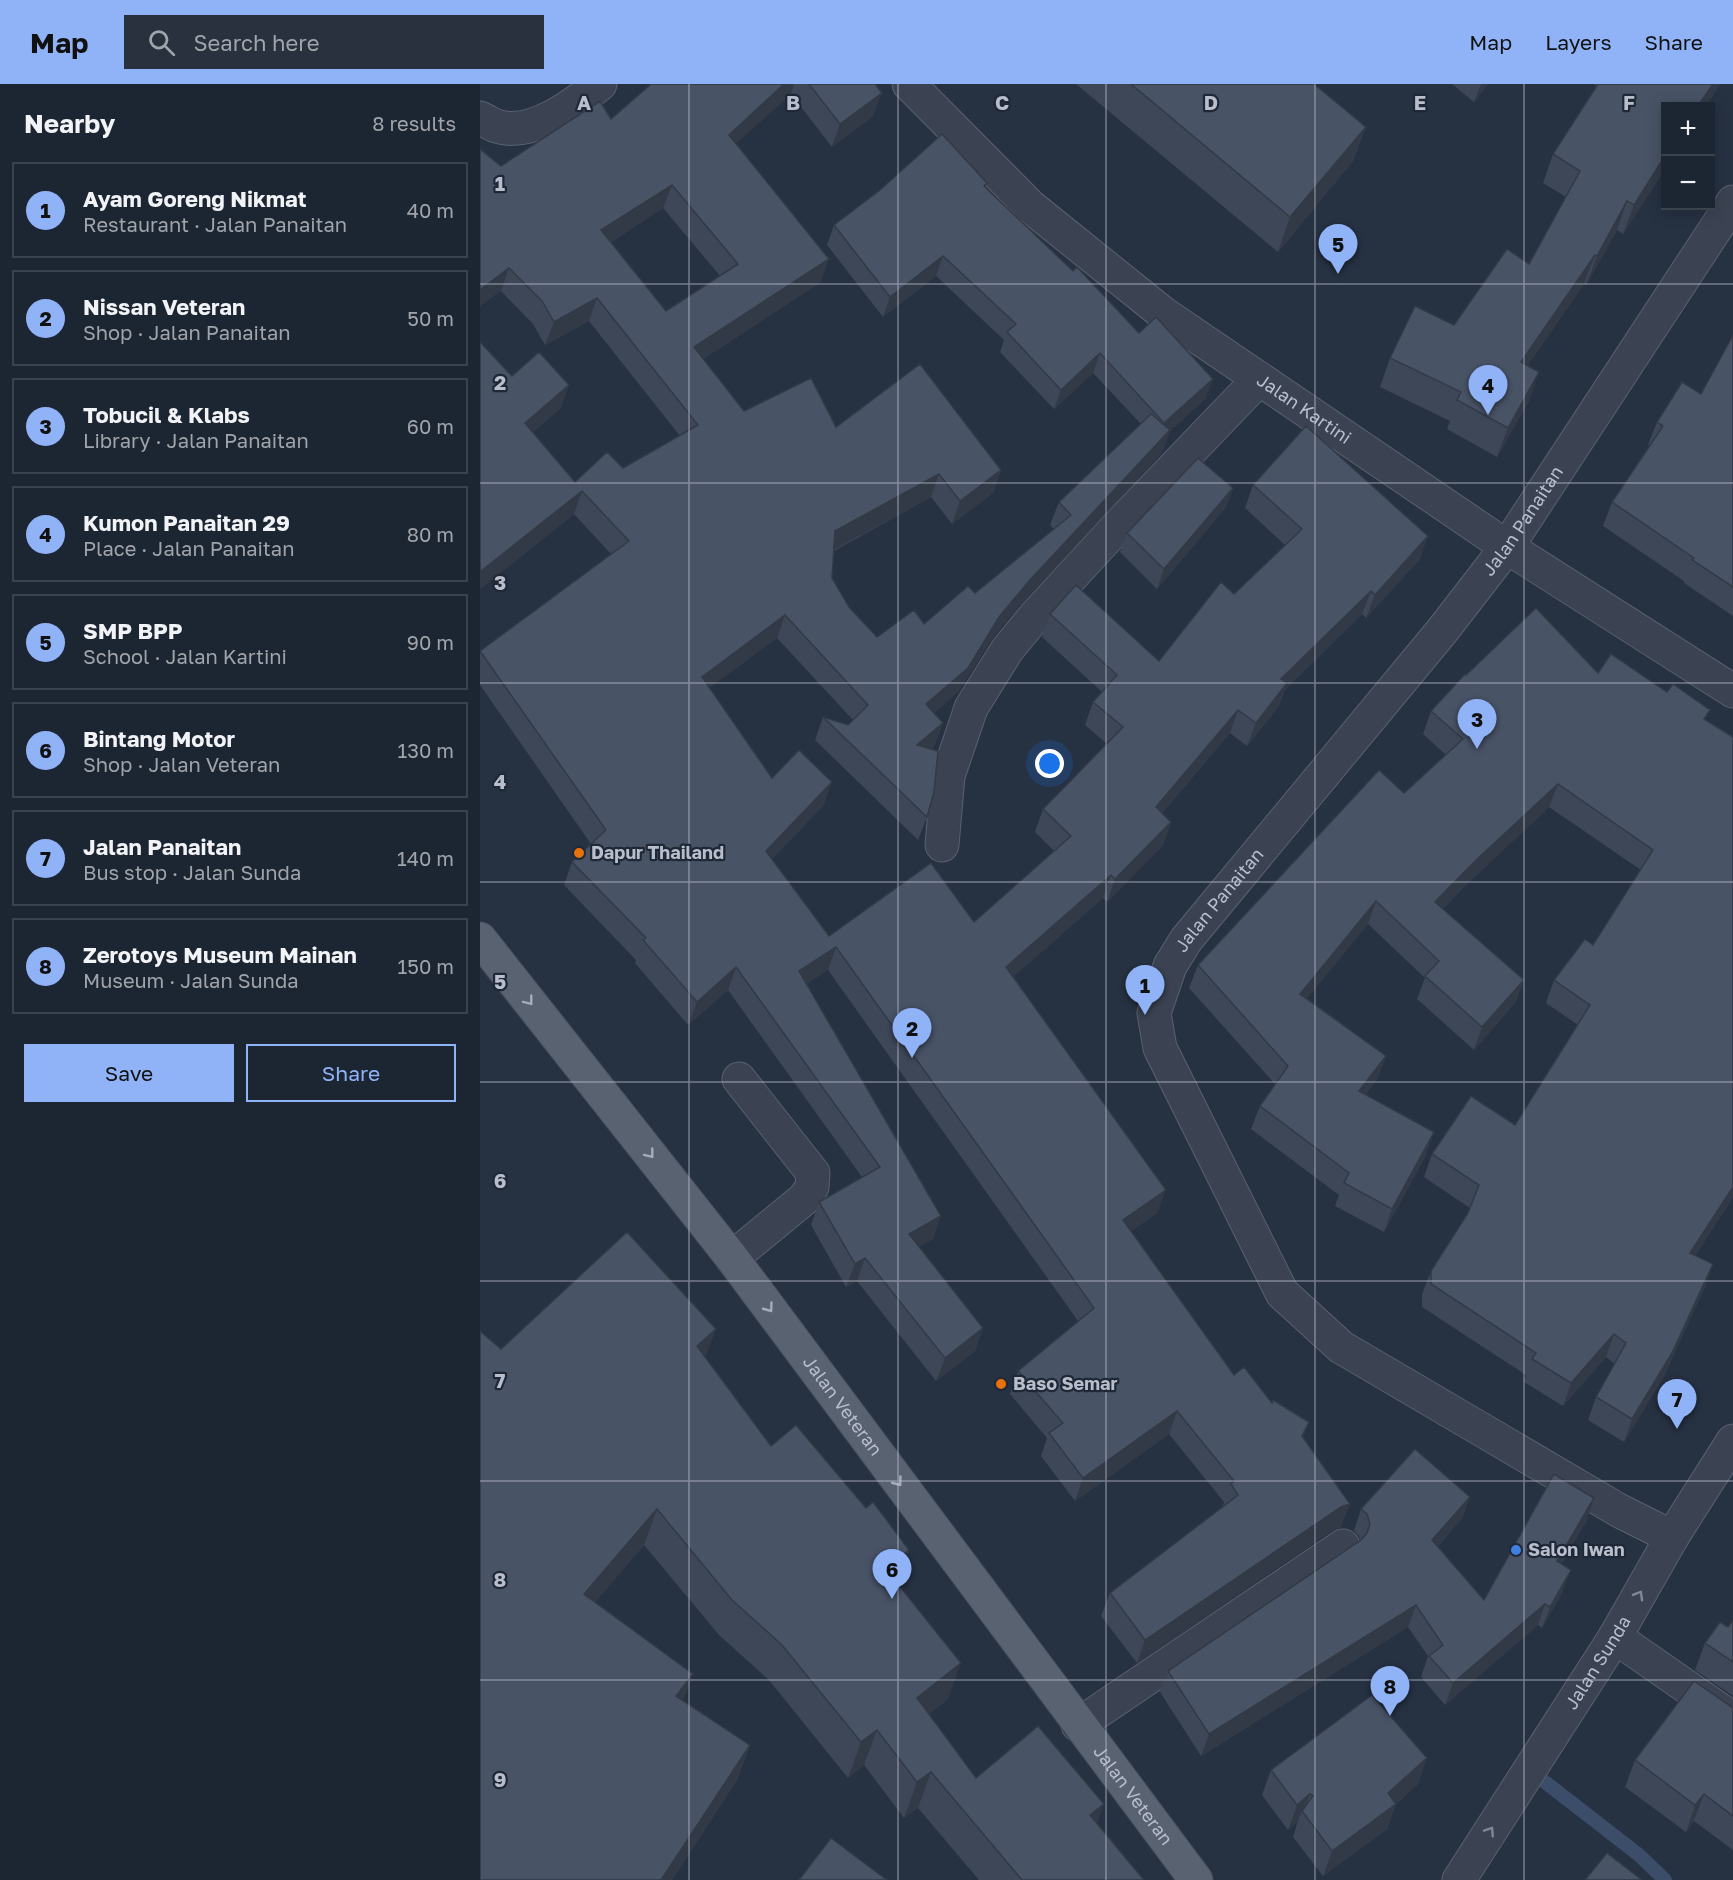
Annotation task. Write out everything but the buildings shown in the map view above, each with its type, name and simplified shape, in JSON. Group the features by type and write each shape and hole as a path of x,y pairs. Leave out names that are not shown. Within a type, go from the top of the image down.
{"main road":[{"name":"Jalan Veteran","path":"480,939 732,1258 1078,1725 1196,1880"}],"street":[{"path":"480,118 497,127 538,125 579,101 600,84"},
{"name":"Jalan Kartini","path":"915,86 1031,207 1164,314 1507,547 1733,691"},
{"name":"Jalan Panaitan","path":"1672,1537 1620,1511 1341,1347 1282,1293 1160,1048 1154,1013 1170,966 1186,940 1442,632 1507,547 1733,202"},
{"path":"942,845 948,776 971,708 1007,651 1035,616 1117,526 1259,379"},
{"path":"732,1258 805,1198 812,1187 813,1173 739,1079"},
{"name":"Jalan Sunda","path":"1459,1880 1615,1637 1672,1537 1733,1441"},
{"path":"1078,1725 1343,1546"},
{"path":"1615,1637 1733,1719"}],"waterway":[{"path":"1545,1782 1639,1855 1665,1880"}],"place":[{"name":"SMP BPP","path":"1338,274"},
{"name":"Kumon Panaitan 29","path":"1488,415"},
{"name":"Tobucil & Klabs","path":"1477,749"},
{"name":"Dapur Thailand","path":"579,853"},
{"name":"Ayam Goreng Nikmat","path":"1145,1015"},
{"name":"Nissan Veteran","path":"912,1058"},
{"name":"Baso Semar","path":"1001,1384"},
{"name":"Jalan Panaitan","path":"1677,1429"},
{"name":"Salon Iwan","path":"1516,1550"},
{"name":"Bintang Motor","path":"892,1599"},
{"name":"Zerotoys Museum Mainan","path":"1390,1716"}]}
